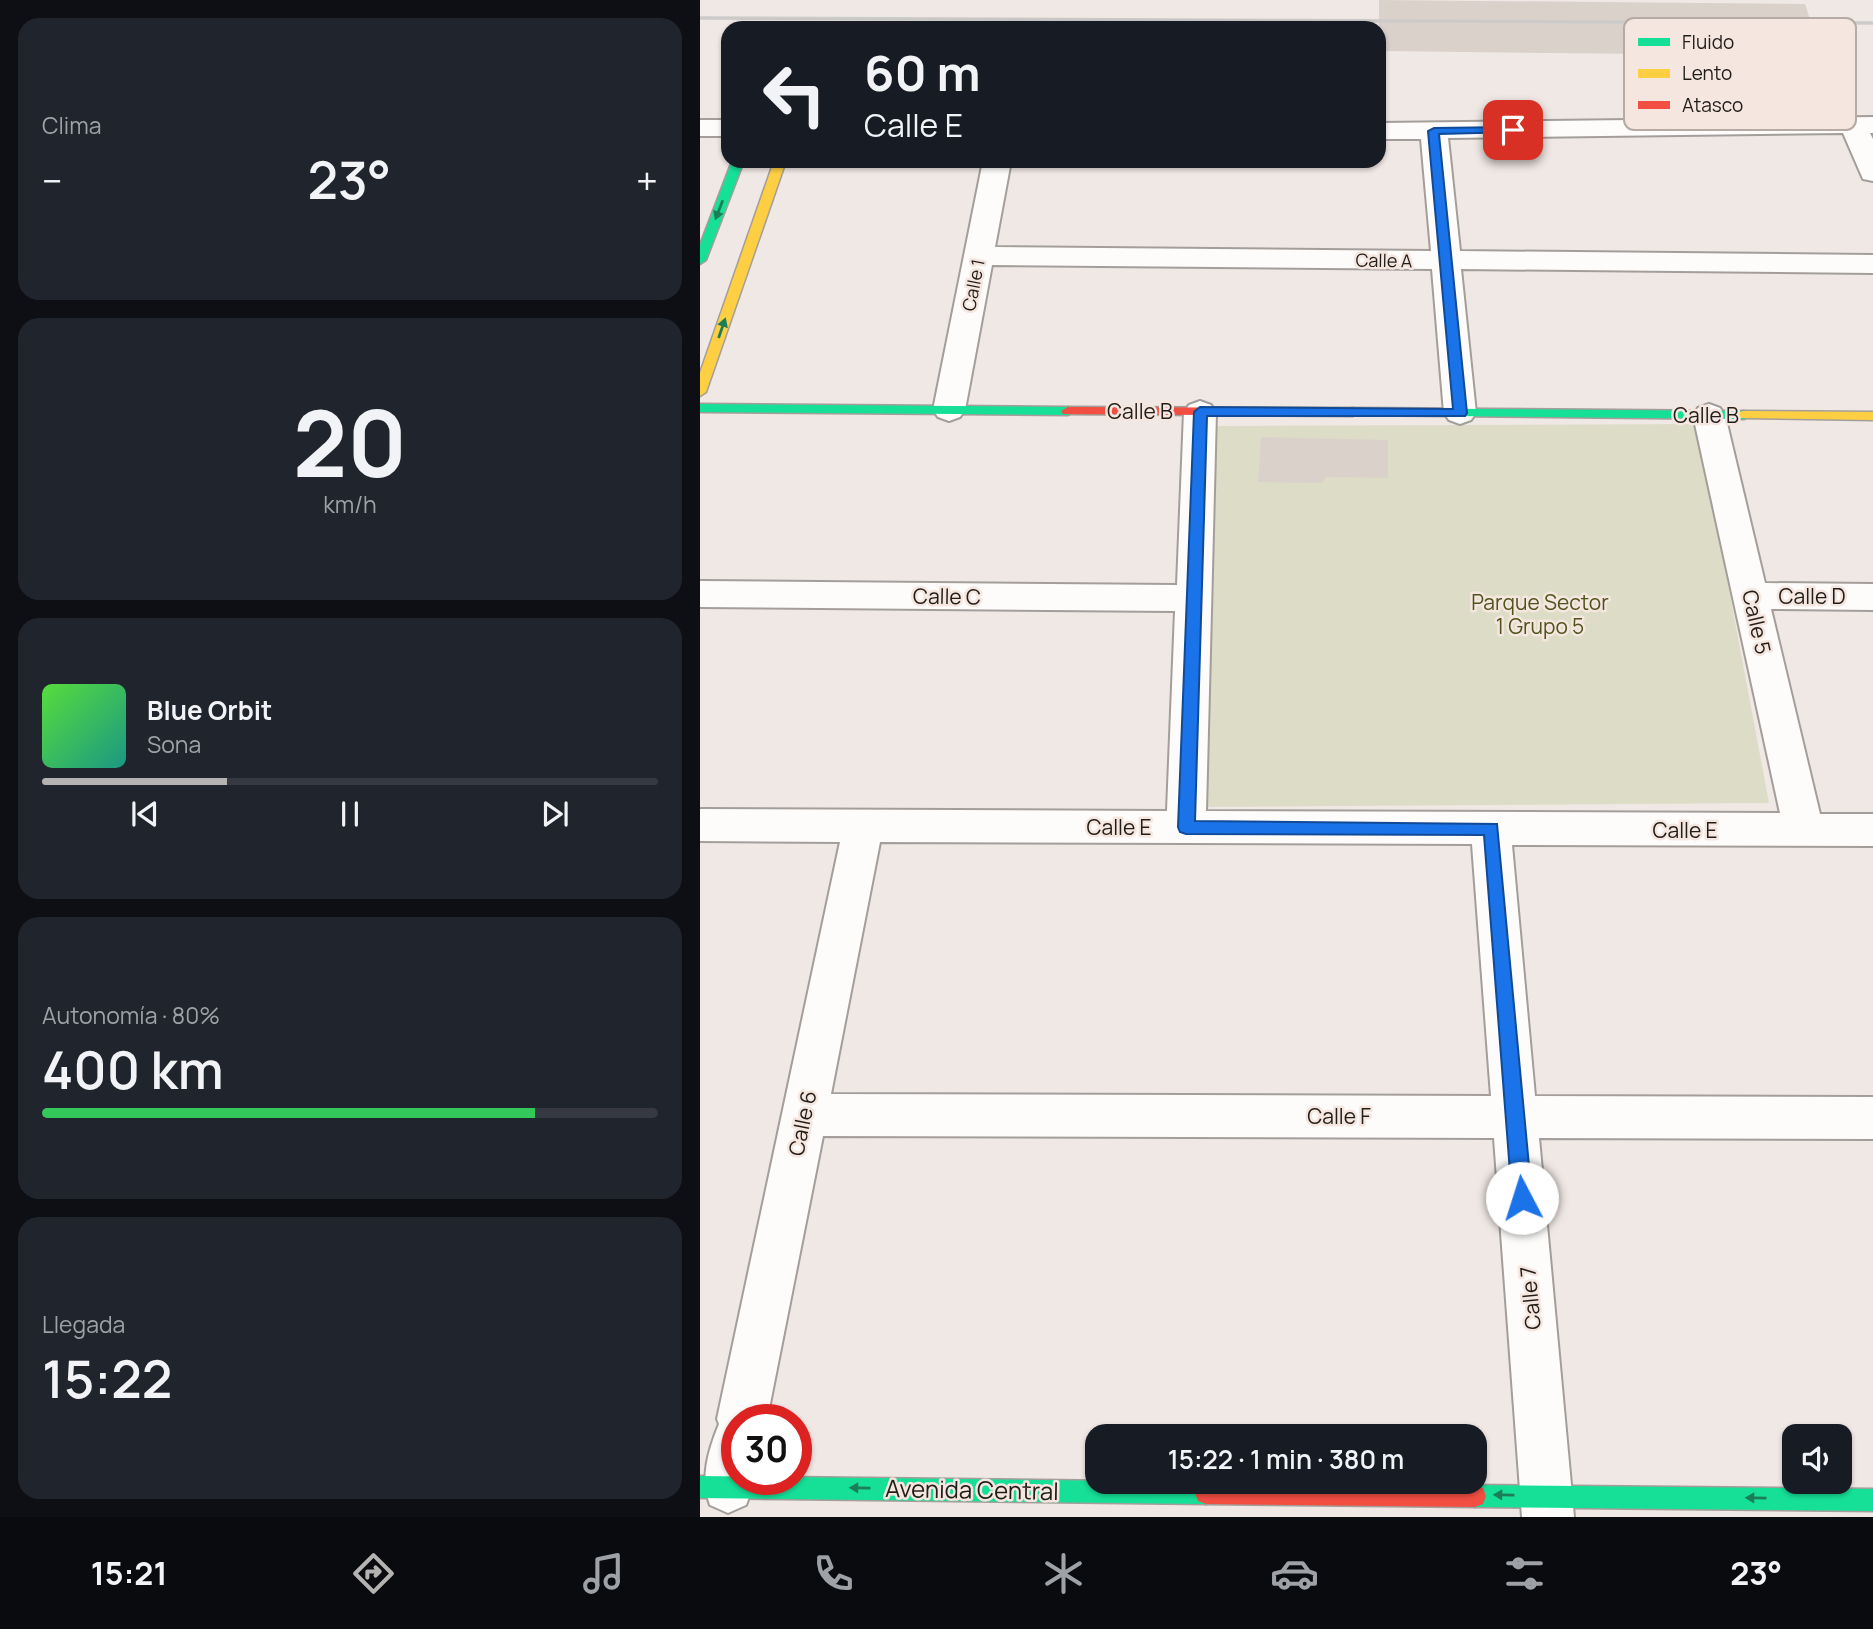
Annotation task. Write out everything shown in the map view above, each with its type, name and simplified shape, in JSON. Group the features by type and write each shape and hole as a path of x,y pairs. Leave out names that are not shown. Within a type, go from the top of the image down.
{"street":[{"path":"1864,125 1873,173"},
{"path":"700,128 721,128"},
{"path":"1386,131 1624,128"},
{"path":"1434,131 1460,413"},
{"path":"700,260 735,168"},
{"path":"700,392 778,168"},
{"name":"Calle 1","path":"949,410 996,168"},
{"name":"Calle A","path":"979,256 1873,264"},
{"name":"Calle B","path":"700,408 1873,416"},
{"path":"1186,827 1200,412"},
{"name":"Calle 5","path":"1709,415 1804,830"},
{"name":"Calle C","path":"700,594 1194,598"},
{"name":"Calle D","path":"1751,596 1873,597"},
{"name":"Calle E","path":"700,825 1873,831"},
{"name":"Calle 6","path":"744,1404 863,826"},
{"name":"Calle 7","path":"1492,829 1547,1506"},
{"name":"Calle F","path":"804,1115 1873,1118"},
{"name":"Avenida Central","path":"812,1476 1547,1506 1873,1500"}],"green space":[{"name":"Parque Sector 1 Grupo 5","path":"1698,424 1769,803 1202,807 1216,426"}],"building":[{"path":"1379,0 1805,4 1810,18 1624,18 1624,54 1386,51 1386,21 1379,21"},
{"path":"1261,437 1388,440 1388,478 1326,477 1322,483 1258,482"}],"railway":[{"path":"700,18 1624,22"},
{"path":"1856,23 1873,23"}],"traffic: fast":[{"path":"700,260 735,168"},
{"path":"700,408 1068,411"},
{"path":"1353,412 1744,415"},
{"path":"700,1487 1085,1492"},
{"path":"1475,1496 1873,1500"}],"traffic: slow":[{"path":"700,392 778,168"},
{"path":"1744,415 1873,416"}],"traffic: jam":[{"path":"1068,411 1353,412"},
{"path":"1296,1494 1475,1496"}],"route":[{"path":"1513,130 1434,131 1460,413 1200,412 1186,827 1492,829 1522,1198"}]}
